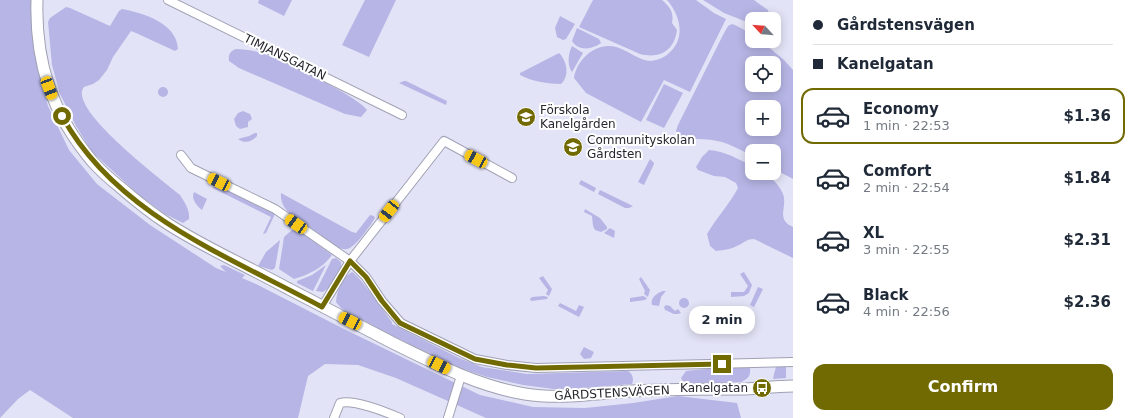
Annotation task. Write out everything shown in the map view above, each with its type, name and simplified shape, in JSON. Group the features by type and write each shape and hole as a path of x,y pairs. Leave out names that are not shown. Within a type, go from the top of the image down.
{"street":[{"name":"GÅRDSTENSVÄGEN","path":"37,0 38,38 49,88 56,106 67,126 80,146 95,164 134,199 170,225 322,307 461,376 497,388 524,394 557,396 644,390 750,389 793,386"},
{"name":"TIMJANSGATAN","path":"168,0 402,115"},
{"path":"322,307 350,261 444,141 512,178"},
{"path":"181,155 191,168 275,209 350,261 366,277 382,301 400,323 475,359 507,365 536,368 793,362"},
{"path":"448,418 461,376"},
{"path":"334,418 340,403 345,402 364,406 400,418"}],"shaded area":[{"path":"0,0 31,0 38,68 48,106 69,150 97,184 150,225 216,268 226,272 220,266 224,265 245,275 242,278 480,395 533,407 585,408 678,396 737,403 741,418 486,418 396,378 358,365 325,364 308,376 298,418 73,418 30,390 18,399 0,418"},
{"path":"259,0 292,0 284,16 258,3"},
{"path":"365,0 396,0 369,57 342,45"},
{"path":"593,0 662,0 671,10 672,23 677,30 673,43 665,52 660,54 640,54 579,27"},
{"path":"667,0 696,0 714,13 726,19 690,92 664,80 641,122 586,93 574,78 579,64 583,59 601,47 616,47 647,61 662,58 668,54 675,46 680,33 678,19 672,6"},
{"path":"703,0 754,0 768,10 768,12 745,12 745,21 724,13"},
{"path":"66,7 110,26 119,11 122,9 139,13 158,21 172,32 178,49 175,51 131,31 113,57 107,70 99,80 84,87 82,97 89,111 119,144 180,195 189,213 189,219 183,223 165,214 139,195 92,152 76,126 60,94 52,65 48,22 50,18"},
{"path":"560,16 575,24 566,39 563,40 557,37 555,28"},
{"path":"732,24 735,25 745,30 745,48 769,48 779,56 745,56 745,92 781,92 781,58 793,70 793,179 781,173 781,144 745,144 745,152 723,142 708,139 682,138 678,136 676,131 678,125 728,26"},
{"path":"577,28 599,39 601,43 590,48 578,47 572,41"},
{"path":"572,46 583,53 572,72 569,66 569,59"},
{"path":"236,49 259,52 293,66 323,81 362,105 367,110 361,117 345,114 239,68 229,61 230,54"},
{"path":"559,53 566,64 566,77 561,84 540,82 520,75 520,73"},
{"path":"404,81 447,101 446,105 399,83"},
{"path":"664,84 683,93 664,128 646,120"},
{"path":"163,87 168,92 163,97 158,92"},
{"path":"243,111 250,114 252,119 248,122 248,127 240,129 236,126 234,119 238,113"},
{"path":"257,133 257,136 251,141 246,142 238,139 249,136"},
{"path":"709,150 726,154 745,162 745,180 773,180 778,185 782,191 784,199 783,216 788,224 793,227 793,258 754,239 748,240 734,247 716,251 710,246 707,234 738,188 736,183 725,177 714,176 698,170 696,167 702,157"},
{"path":"650,159 654,164 644,185 638,182"},
{"path":"581,180 596,188 594,192 579,184"},
{"path":"214,184 275,214 266,233 263,234 271,217 213,188"},
{"path":"600,190 633,206 625,208 598,194"},
{"path":"194,192 207,199 202,210 195,202 193,197"},
{"path":"281,193 352,232 356,233 370,215 374,216 375,218 362,236 351,247 341,249 288,212 282,201"},
{"path":"585,209 600,218 607,229 601,232 595,230 592,216 584,212"},
{"path":"610,228 615,231 614,238 604,233"},
{"path":"292,230 298,230 332,255 324,264 315,270 294,279 279,269 284,237"},
{"path":"280,240 275,268 272,270 258,266 266,252"},
{"path":"336,258 341,262 341,266 336,279 330,287 323,292 316,291 332,259"},
{"path":"326,265 313,291 297,283 297,281 312,275"},
{"path":"352,272 366,287 392,324 459,358 482,367 527,374 628,371 633,377 632,384 574,389 554,389 523,385 487,377 460,368 384,332 341,308 336,302 337,294 342,281"},
{"path":"744,272 752,285 749,293 744,296 731,297 731,292 744,292 748,286 740,274"},
{"path":"543,276 552,289 549,296 546,294 548,290 539,278"},
{"path":"641,277 650,290 648,297 644,294 645,291 639,279"},
{"path":"758,287 763,289 754,307 750,305"},
{"path":"666,291 661,297 659,306 652,305 654,296"},
{"path":"643,296 647,298 645,300 630,302 630,298"},
{"path":"532,297 548,297 547,299 531,301 530,299"},
{"path":"684,298 689,303 684,308 679,303"},
{"path":"560,303 576,311 579,305 584,307 579,317 558,306"},
{"path":"666,305 670,306 675,311 678,309 681,313 674,314 665,310 664,307"},
{"path":"584,347 594,352 591,358 584,359 580,354"},
{"path":"786,366 786,378 773,379 776,367"},
{"path":"726,367 750,368 749,375 741,382 711,384 683,382 681,378 686,371"}],"place":[{"name":"Förskola Kanelgården","path":"526,117"},
{"name":"Communityskolan Gårdsten","path":"573,147"},
{"name":"Kanelgatan","path":"762,388"}],"route":[{"path":"62,116 80,146 95,164 150,212 201,243 322,307 350,261 366,277 382,301 400,323 475,359 507,365 536,368 722,364"}]}
